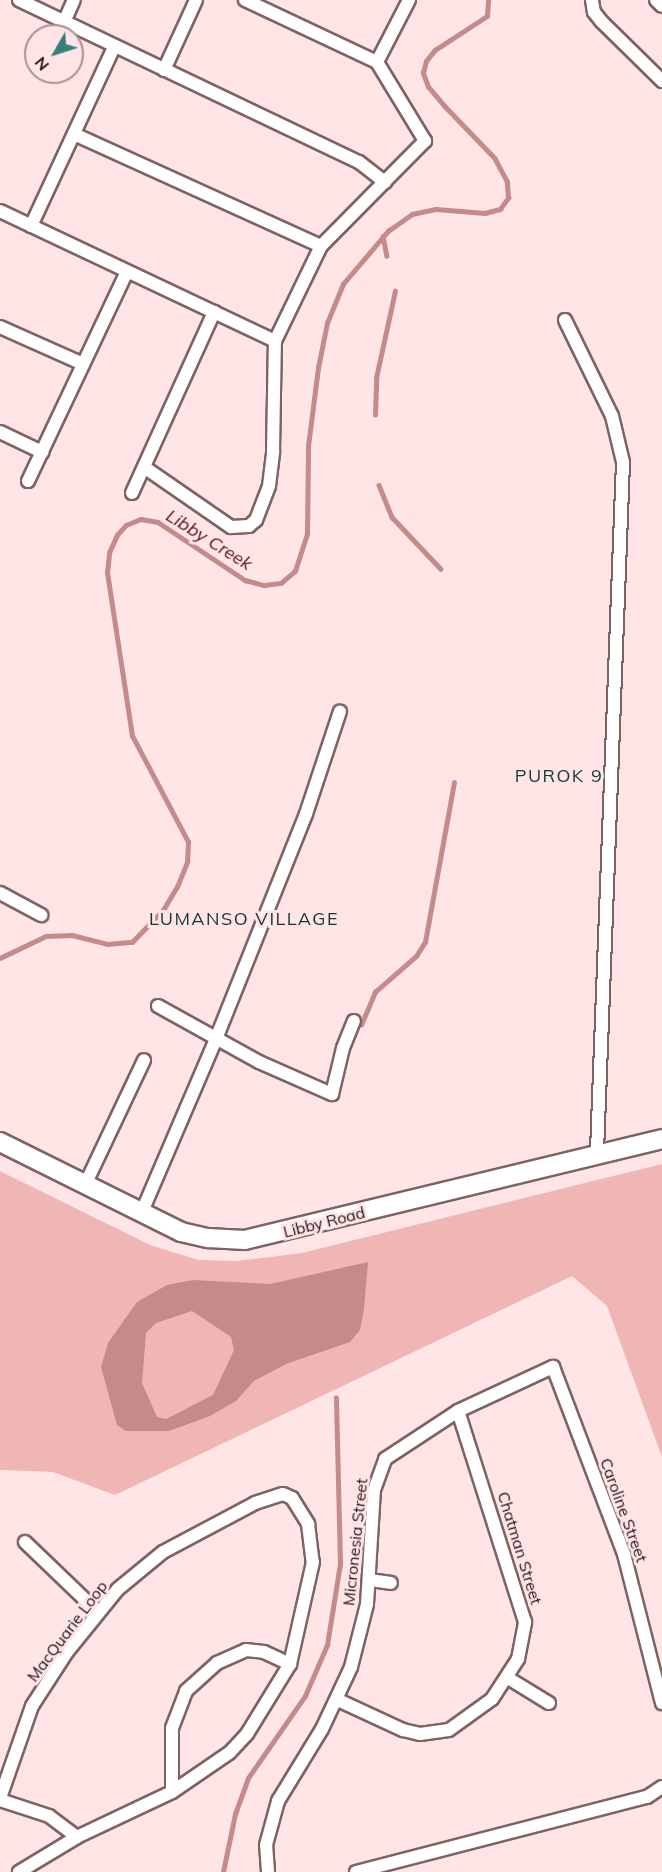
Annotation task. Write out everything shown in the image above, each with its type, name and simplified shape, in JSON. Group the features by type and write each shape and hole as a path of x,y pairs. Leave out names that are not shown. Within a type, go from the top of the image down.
{"main road":[{"name":"Libby Road","path":"0,1142 181,1232 208,1239 245,1240 597,1152 662,1139"}],"street":[{"path":"19,0 359,162 385,182"},
{"path":"64,22 74,0"},
{"path":"164,70 196,0"},
{"path":"144,467 231,527 249,526 256,520 269,486 273,451 275,341 321,246 419,151 424,135 376,62 245,0"},
{"path":"376,62 409,0"},
{"path":"592,0 594,12 601,21 662,81"},
{"path":"656,0 662,6"},
{"path":"31,226 114,47"},
{"path":"74,134 321,246"},
{"path":"0,211 275,341"},
{"path":"28,481 127,272"},
{"path":"132,493 213,312"},
{"path":"565,320 612,416 623,462 597,1152"},
{"path":"0,327 83,364"},
{"path":"0,432 42,452"},
{"path":"141,1214 216,1039 306,814 340,711"},
{"path":"0,893 41,915"},
{"path":"158,1006 216,1039 332,1094 343,1048 354,1021"},
{"path":"85,1185 144,1060"},
{"name":"Micronesia Street","path":"268,1872 266,1845 278,1801 338,1700 360,1638 370,1580 374,1490 385,1459 459,1411 553,1367"},
{"name":"Caroline Street","path":"553,1367 624,1554 662,1703"},
{"name":"Chatman Street","path":"338,1700 403,1730 433,1733 449,1730 471,1716 508,1678 518,1659 525,1622 459,1411"},
{"name":"MacQuarie Loop","path":"0,1799 32,1706 98,1612 118,1588 163,1552 255,1503 283,1494 300,1507 313,1545 313,1562 290,1664 247,1734 229,1753 172,1792 77,1837 19,1872"},
{"path":"25,1542 98,1612"},
{"path":"370,1580 391,1583"},
{"path":"172,1792 172,1728 186,1691 217,1663 246,1650 264,1652 290,1664"},
{"path":"508,1678 549,1703"},
{"path":"356,1872 647,1797 662,1787"},
{"path":"0,1799 42,1813 77,1837"}],"shaded area":[{"path":"662,1164 662,1457 607,1306 572,1276 115,1495 53,1472 0,1470 0,1171 150,1245 198,1260 237,1261 302,1253"},
{"path":"368,1262 360,1330 350,1342 286,1364 254,1381 236,1401 210,1416 169,1431 126,1431 117,1425 101,1367 108,1343 137,1302 167,1285 193,1280 270,1284","holes":["192,1311 231,1337 234,1350 213,1395 166,1419 157,1417 142,1383 146,1333 156,1323"]}],"waterway":[{"name":"Libby Creek","path":"0,958 46,936 72,935 107,944 132,942 163,910 177,887 187,862 188,842 132,736 107,573 109,553 117,535 126,525 141,519 158,522 245,580 264,585 281,583 295,571 307,534 308,446 318,368 327,323 343,284 388,231 412,214 436,209 485,213 500,209 508,198 507,182 495,159 428,87 423,73 426,61 435,50 487,16 488,0"},
{"path":"383,236 387,256"},
{"path":"375,415 376,378 395,291"},
{"path":"379,485 392,517 441,569"},
{"path":"361,1025 375,992 416,956 425,942 454,783"},
{"path":"223,1872 235,1814 248,1778 305,1696 327,1645 340,1564 336,1398"}],"district":[{"name":"PUROK 9","path":"559,776"},
{"name":"LUMANSO VILLAGE","path":"244,919"}]}
